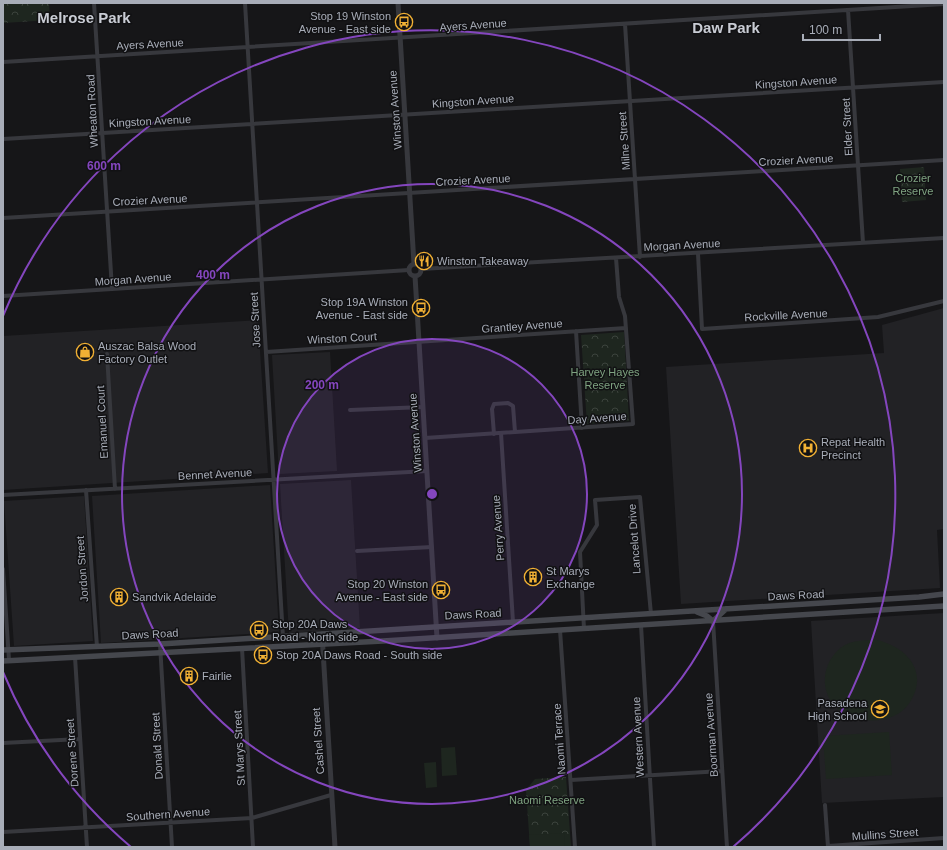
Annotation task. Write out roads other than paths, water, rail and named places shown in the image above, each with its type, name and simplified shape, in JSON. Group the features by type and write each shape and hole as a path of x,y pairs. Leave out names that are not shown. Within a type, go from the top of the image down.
{"main road":[{"name":"Daws Road","path":"6,649 97,647 283,637 437,626 926,597 944,594"},
{"path":"852,612 863,601 866,607 884,606 904,609"},
{"path":"806,604 813,614"},
{"path":"813,614 817,604"},
{"name":"Daws Road","path":"6,660 437,638 944,606"},
{"path":"694,611 707,616 713,621 726,609"}],"street":[{"name":"Wheaton Road","path":"94,3 112,289"},
{"name":"Jose Street","path":"245,3 283,637"},
{"name":"Winston Avenue","path":"398,3 414,264"},
{"name":"Ayers Avenue","path":"3,62 944,4"},
{"name":"Elder Street","path":"848,10 863,243"},
{"name":"Milne Street","path":"625,24 640,257"},
{"name":"Kingston Avenue","path":"3,139 944,82"},
{"name":"Crozier Avenue","path":"3,218 944,160"},
{"name":"Morgan Avenue","path":"421,269 698,254 944,238"},
{"name":"Rockville Avenue","path":"698,254 702,329 878,317 944,301"},
{"name":"Day Avenue","path":"425,438 633,424 625,316 619,297 616,258"},
{"path":"414,264 419,265 421,269 420,273 415,276 410,274 409,270 414,264"},
{"name":"Morgan Avenue","path":"3,296 409,270"},
{"name":"Winston Avenue","path":"415,276 437,638"},
{"name":"Grantley Avenue","path":"419,343 626,328"},
{"path":"576,331 582,428"},
{"name":"Winston Court","path":"266,352 419,343"},
{"name":"Emanuel Court","path":"107,354 115,489"},
{"path":"494,434 492,409 494,404 508,403 513,406 515,432"},
{"path":"350,410 423,407"},
{"name":"Perry Avenue","path":"500,433 513,622"},
{"name":"Bennet Avenue","path":"3,495 427,470"},
{"name":"Jordon Street","path":"86,490 97,647"},
{"name":"Lancelot Drive","path":"584,629 580,552 597,525 595,500 640,497 651,614"},
{"path":"357,551 432,547"},
{"path":"3,569 6,660"},
{"name":"Boorman Avenue","path":"713,621 727,847"},
{"name":"Western Avenue","path":"641,625 654,847"},
{"name":"Naomi Terrace","path":"560,630 575,847"},
{"name":"Cashel Street","path":"322,634 335,847"},
{"name":"Donald Street","path":"160,644 172,847"},
{"name":"St Marys Street","path":"242,648 253,847"},
{"name":"Dorene Street","path":"75,657 87,847"},
{"path":"3,743 80,739"},
{"path":"571,780 722,771"},
{"name":"Southern Avenue","path":"3,832 252,818 331,795"},
{"path":"825,805 828,847"},
{"name":"Mullins Street","path":"828,847 944,838"}],"place":[{"name":"Stop 19 Winston Avenue - East side","path":"404,22"},
{"name":"Winston Takeaway","path":"424,261"},
{"name":"Stop 19A Winston Avenue - East side","path":"421,308"},
{"name":"Auszac Balsa Wood Factory Outlet","path":"85,352"},
{"name":"Repat Health Precinct","path":"808,448"},
{"name":"St Marys Exchange","path":"533,577"},
{"name":"Stop 20 Winston Avenue - East side","path":"441,590"},
{"name":"Sandvik Adelaide","path":"119,597"},
{"name":"Stop 20A Daws Road - North side","path":"259,630"},
{"name":"Stop 20A Daws Road - South side","path":"263,655"},
{"name":"Fairlie","path":"189,676"},
{"name":"Pasadena High School","path":"880,709"}],"district":[{"name":"Melrose Park","path":"84,18"},
{"name":"Daw Park","path":"726,28"}],"park label":[{"name":"Crozier Reserve","path":"913,184"},
{"name":"Harvey Hayes Reserve","path":"605,378"},
{"name":"Naomi Reserve","path":"547,800"}]}
